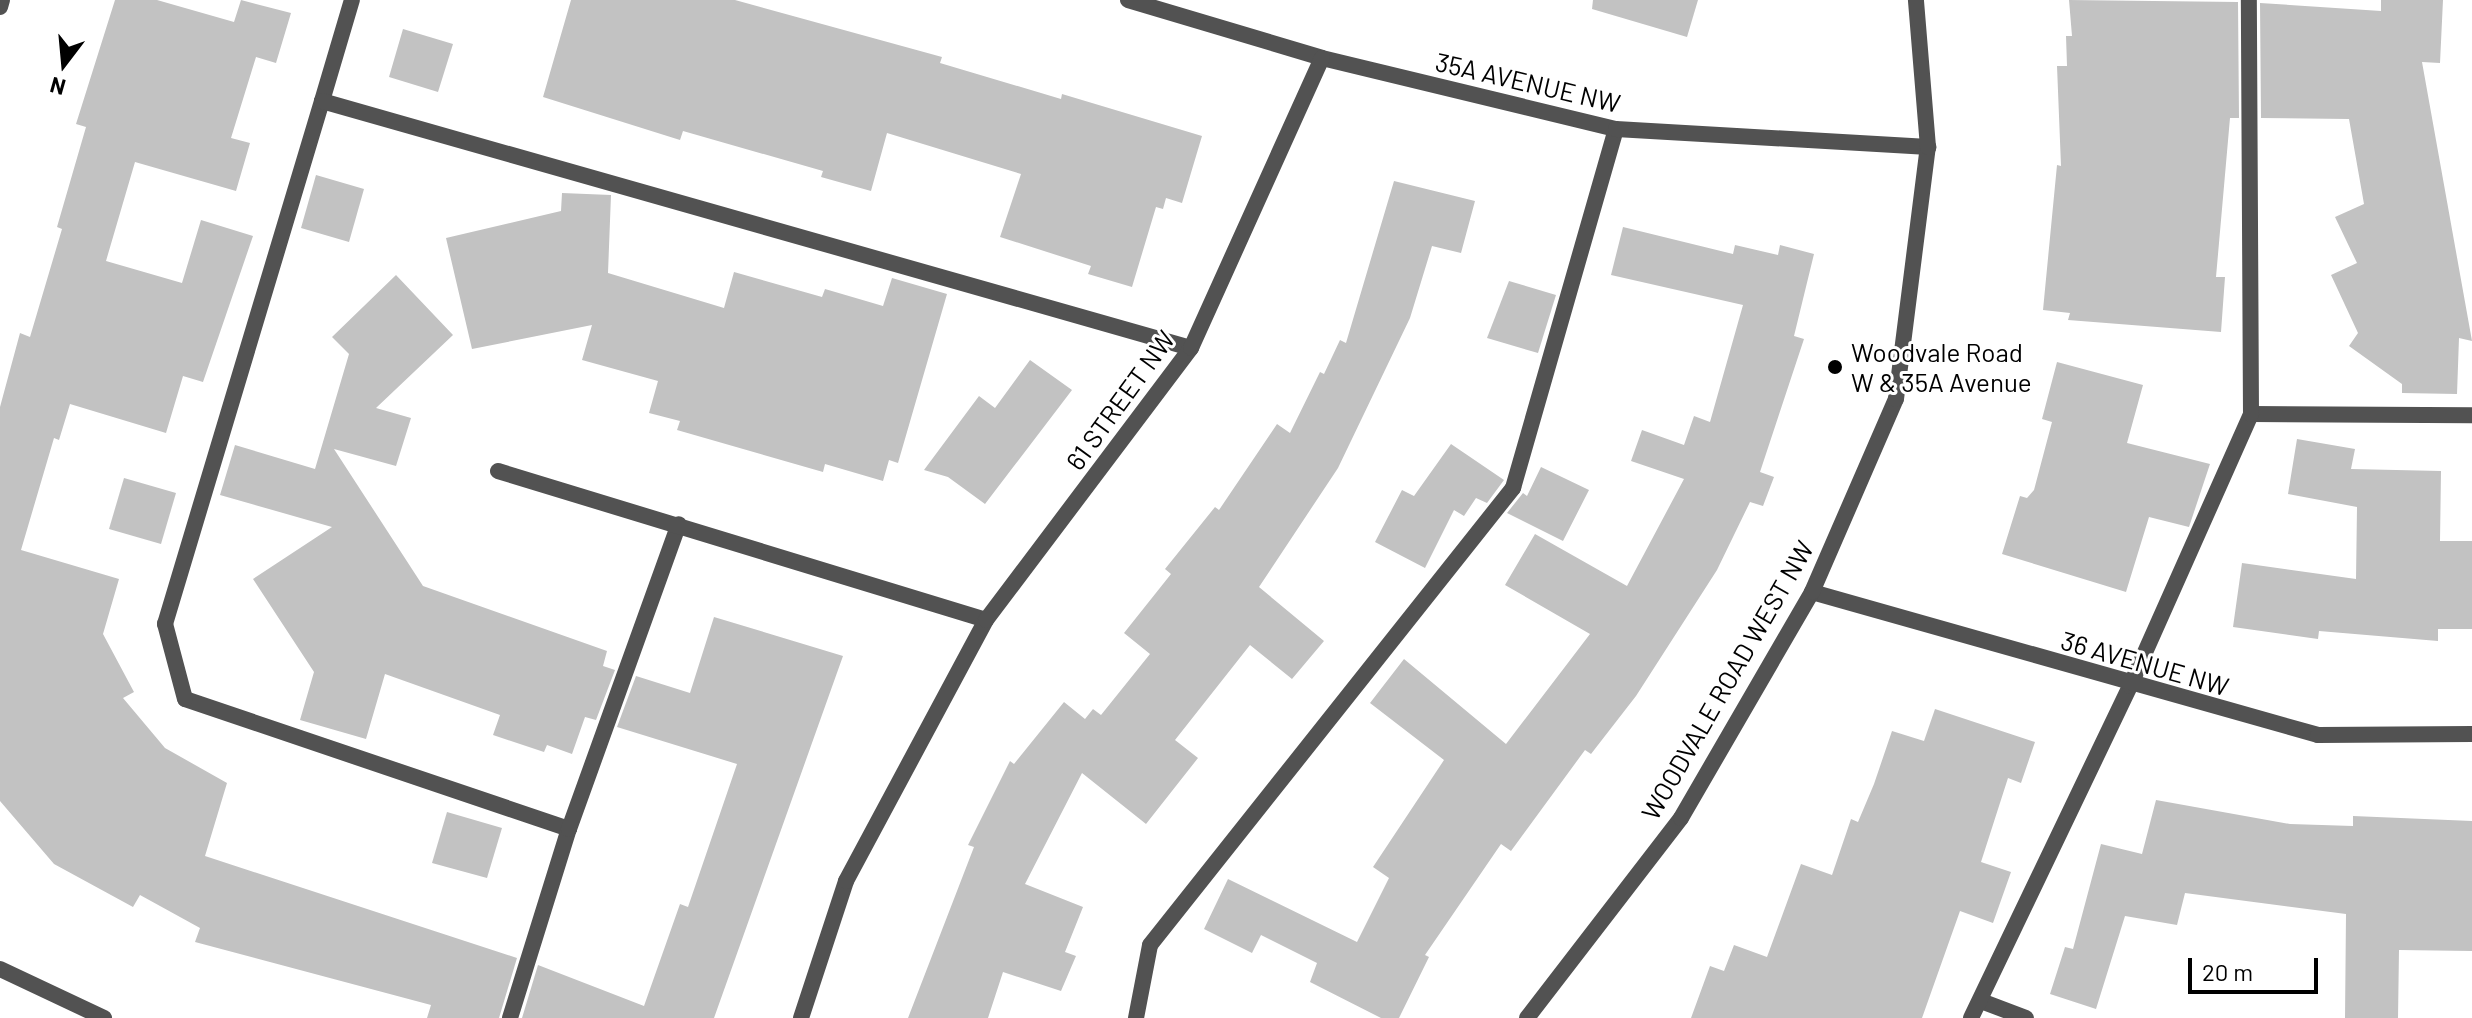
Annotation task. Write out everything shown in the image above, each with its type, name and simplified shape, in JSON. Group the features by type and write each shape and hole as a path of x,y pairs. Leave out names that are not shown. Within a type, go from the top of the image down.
{"street":[{"path":"0,7 2,0"},
{"path":"352,0 165,624 185,699 569,829"},
{"name":"35A AVENUE NW","path":"1128,0 1322,58 1616,129 1928,147"},
{"name":"WOODVALE ROAD WEST NW","path":"1527,1018 1681,818 1812,592 1896,399 1928,147 1916,0"},
{"path":"1971,1018 2130,686 2251,414 2249,0"},
{"name":"61 STREET NW","path":"801,1018 846,881 986,620 1191,348 1322,58"},
{"path":"322,101 1191,348"},
{"path":"1136,1018 1150,945 1513,488 1616,129"},
{"path":"2251,414 2472,415"},
{"path":"498,471 986,620"},
{"path":"510,1018 569,829 679,524"},
{"name":"36 AVENUE NW","path":"1812,592 2130,686 2318,735 2472,734"},
{"path":"0,969 104,1018"},
{"path":"1981,1001 2026,1018"}],"building":[{"path":"115,0 157,0 234,22 241,0 291,13 276,63 256,57 231,138 250,143 236,191 135,162 106,261 182,283 201,220 253,236 203,382 183,376 166,433 70,404 59,440 54,438 21,550 119,579 103,634 134,692 123,698 165,748 227,783 205,856 517,958 499,1018 427,1018 431,1005 195,942 200,928 140,895 133,907 54,864 0,801 0,407 20,333 30,337 62,229 57,227 86,127 76,124"},
{"path":"571,0 735,0 942,57 940,63 1061,99 1062,94 1202,136 1182,203 1166,198 1163,209 1156,207 1132,287 1088,274 1091,266 1000,237 1021,174 887,133 871,191 821,177 823,171 683,131 680,140 543,97"},
{"path":"1593,0 1698,0 1687,37 1592,9"},
{"path":"2069,0 2238,2 2239,118 2230,118 2216,277 2225,277 2221,332 2068,320 2070,313 2043,310 2057,165 2061,166 2057,66 2067,66 2066,36 2072,36"},
{"path":"2381,0 2443,0 2440,63 2422,62 2472,341 2459,338 2457,394 2402,393 2402,384 2349,346 2358,333 2331,275 2357,263 2335,217 2364,204 2349,119 2261,118 2260,3 2381,11"},
{"path":"403,29 453,44 438,92 389,77"},
{"path":"316,175 364,189 349,242 301,228"},
{"path":"1394,181 1475,201 1461,253 1432,246 1410,318 1338,468 1259,587 1324,641 1292,679 1250,645 1175,740 1198,758 1146,824 1082,773 1025,884 1083,907 1065,952 1076,956 1061,991 1003,972 988,1018 908,1018 974,847 968,845 1010,761 1014,764 1064,702 1085,719 1093,709 1101,715 1150,654 1124,633 1171,574 1165,569 1215,507 1219,510 1277,424 1290,433 1320,372 1324,374 1340,340 1346,343"},
{"path":"562,193 611,195 608,273 724,308 734,272 822,297 825,289 883,306 892,278 947,294 898,463 889,460 883,481 825,464 823,472 677,430 680,421 649,413 658,381 582,360 592,325 472,349 446,238 561,211"},
{"path":"1623,227 1733,254 1735,245 1778,255 1780,245 1814,254 1794,336 1804,339 1760,472 1774,477 1763,506 1750,502 1717,570 1636,696 1591,754 1585,750 1511,851 1501,844 1425,955 1429,957 1399,1018 1381,1018 1310,982 1317,963 1261,935 1252,953 1204,929 1228,879 1357,942 1389,878 1373,867 1444,760 1370,703 1404,659 1506,744 1590,634 1505,585 1535,534 1627,586 1684,479 1631,461 1642,430 1684,445 1694,416 1710,422 1743,305 1611,275"},
{"path":"396,275 453,335 376,408 411,418 396,466 334,449 423,586 607,651 603,666 615,670 596,720 585,717 572,754 547,745 544,752 493,735 500,715 385,674 366,739 300,720 314,672 253,579 332,527 220,495 235,445 315,469 349,354 332,337"},
{"path":"1509,281 1556,295 1538,353 1487,338"},
{"path":"1030,360 1072,390 985,504 948,477 924,470 979,396 995,408"},
{"path":"2057,362 2143,385 2127,443 2210,464 2189,527 2149,517 2126,592 2002,554 2020,496 2027,498 2034,490 2052,422 2042,419"},
{"path":"2297,439 2355,449 2351,469 2441,471 2440,541 2472,541 2472,629 2438,629 2438,641 2319,631 2318,639 2233,627 2242,563 2356,579 2357,507 2288,494"},
{"path":"1451,444 1504,480 1487,503 1476,498 1464,516 1454,510 1425,568 1375,542 1402,490 1414,496"},
{"path":"1541,467 1589,490 1563,541 1507,513 1523,493 1527,496"},
{"path":"124,478 176,493 161,544 109,529"},
{"path":"714,617 843,656 714,1018 522,1018 538,965 644,1006 680,904 688,907 737,764 617,727 636,676 690,693"},
{"path":"1935,709 2035,742 2021,783 2008,778 1981,862 2011,872 1993,923 1960,911 1922,1018 1691,1018 1710,966 1724,971 1734,945 1767,957 1801,864 1832,875 1851,819 1858,822 1892,731 1924,741"},
{"path":"2156,800 2290,824 2353,826 2353,816 2472,821 2472,951 2399,950 2398,1018 2345,1018 2346,914 2185,893 2177,925 2125,916 2096,1009 2050,994 2065,947 2073,949 2101,844 2142,854"},
{"path":"447,812 502,828 487,878 432,863"}],"place":[{"name":"Woodvale Road W & 35A Avenue","path":"1835,367"}]}
